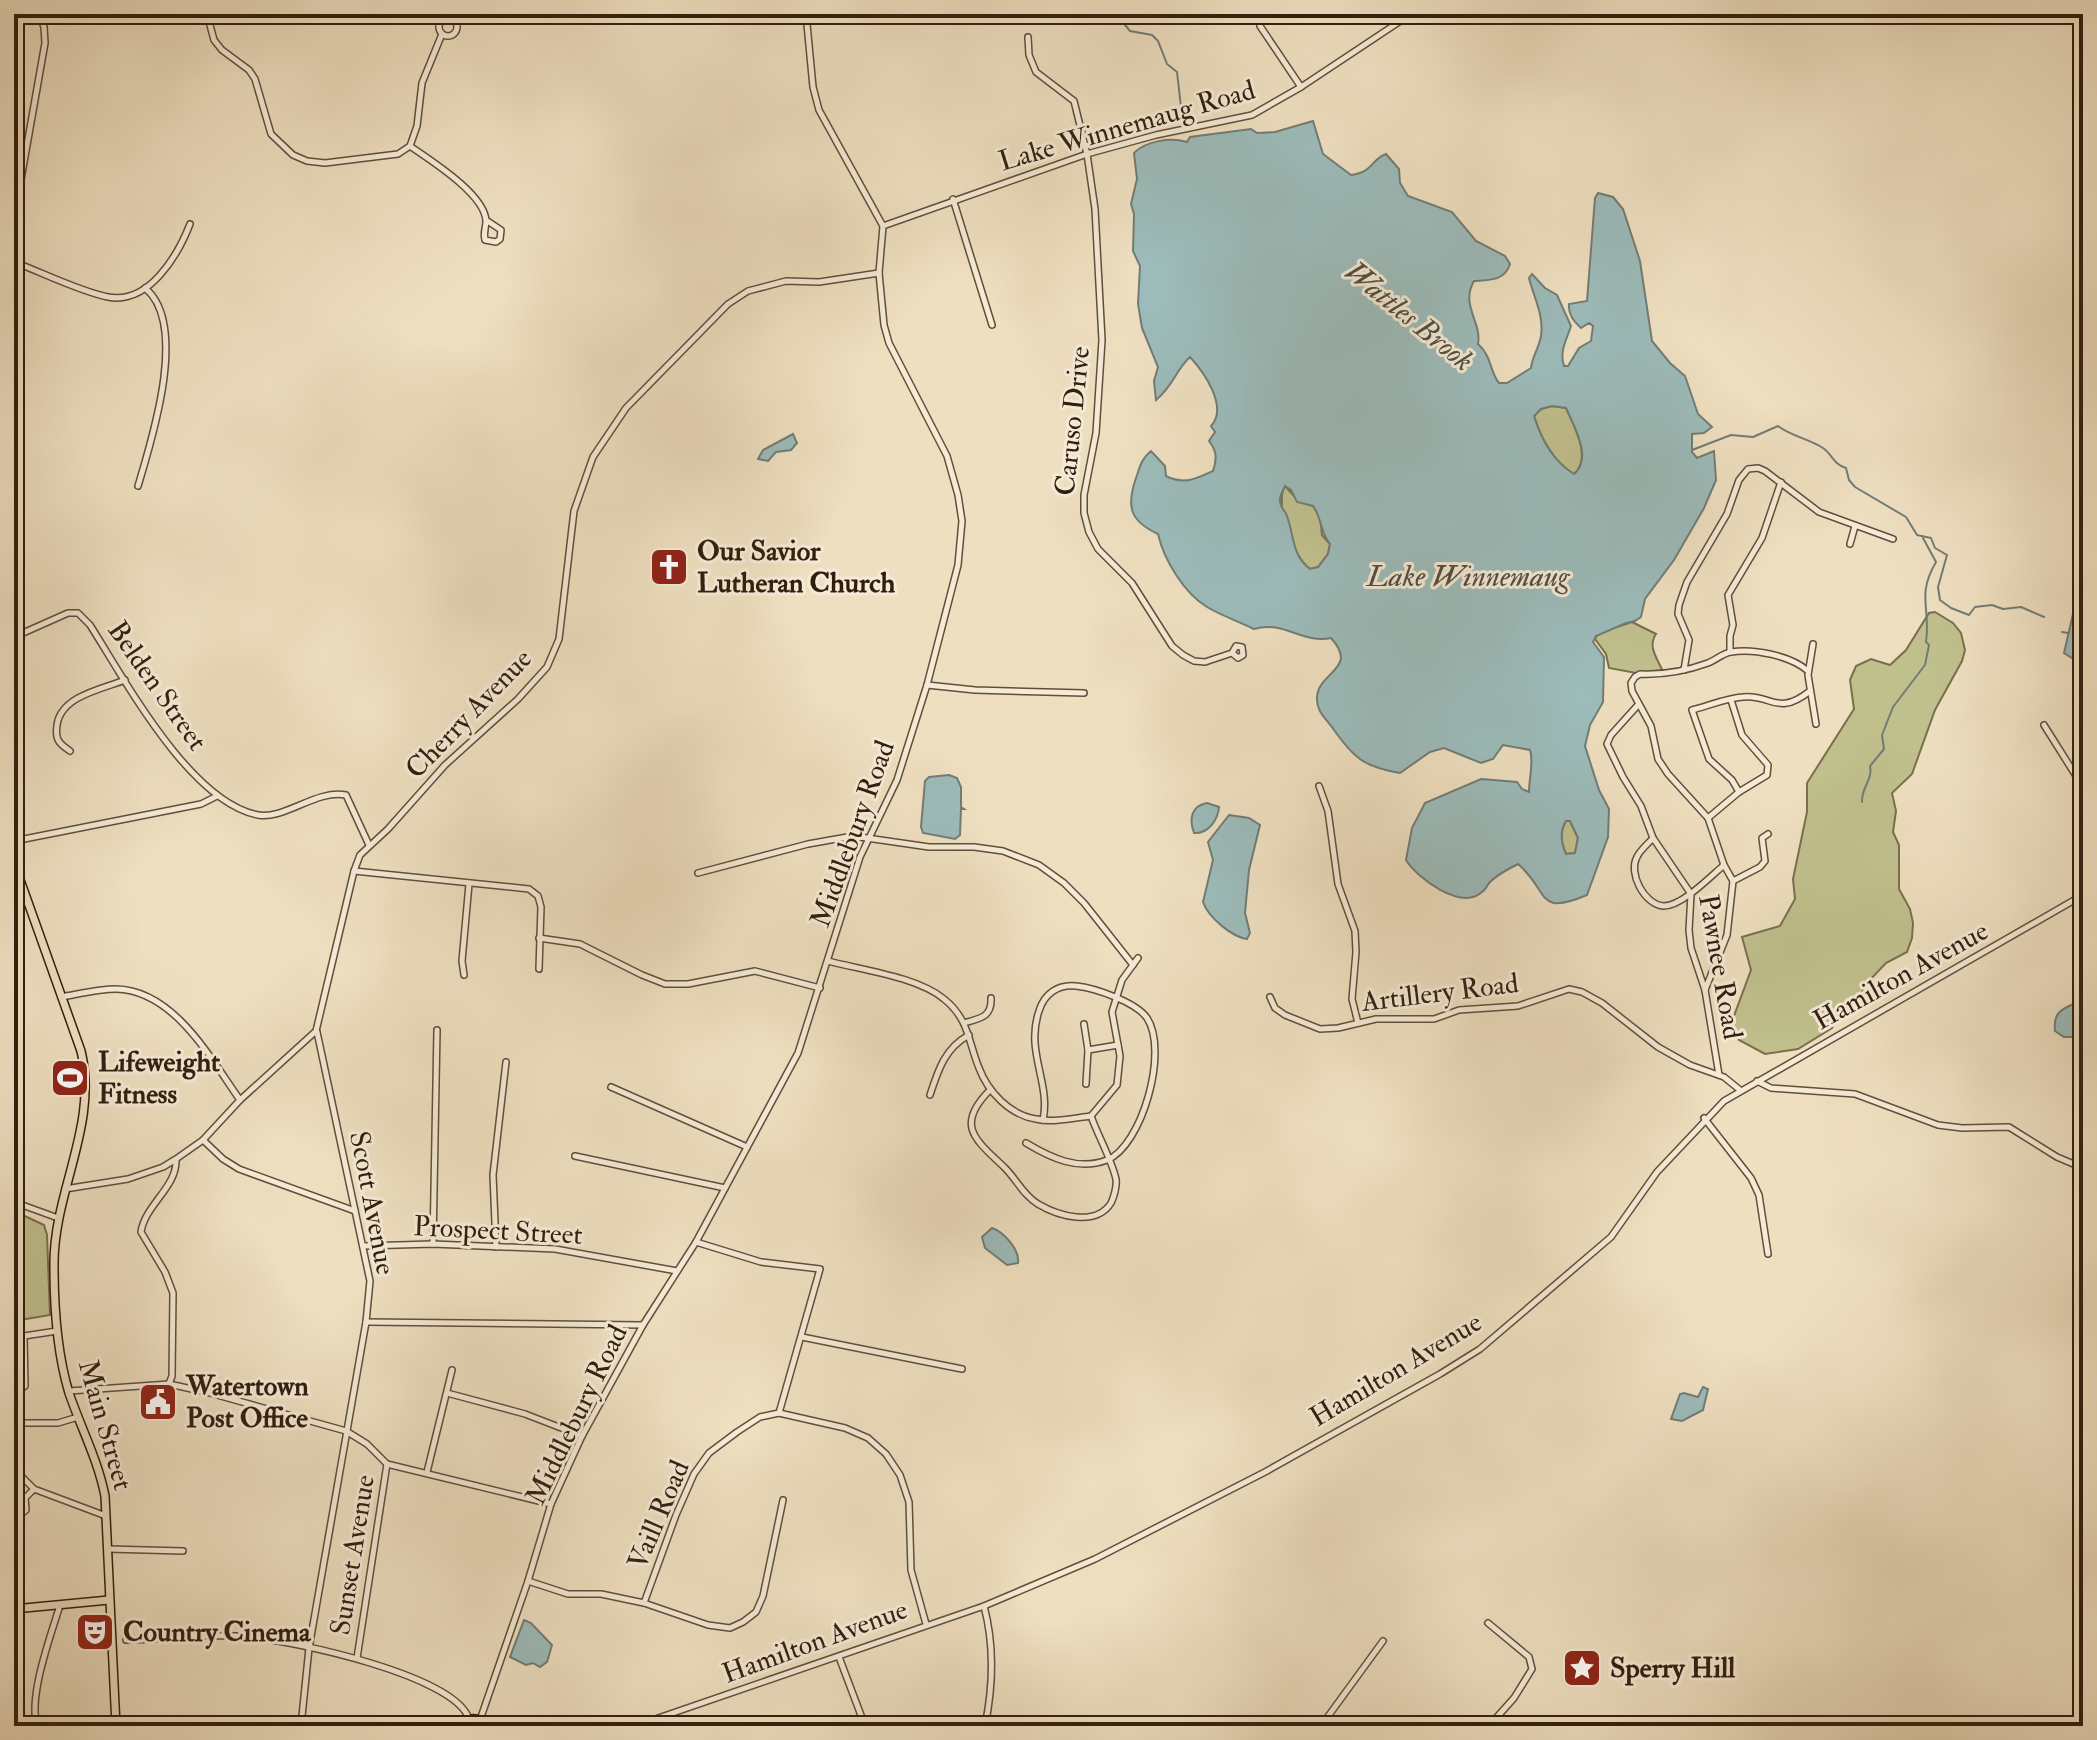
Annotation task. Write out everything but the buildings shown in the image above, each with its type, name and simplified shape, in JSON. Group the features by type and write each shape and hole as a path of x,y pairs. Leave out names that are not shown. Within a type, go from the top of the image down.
{"main road":[{"name":"Main Street","path":"14,863 81,1051 87,1083 84,1118 58,1218 54,1264 58,1331 69,1391 103,1485 116,1726"},
{"path":"14,1609 109,1600"},
{"path":"453,1725 469,1719 500,1726"},
{"path":"453,1725 481,1723"}],"street":[{"path":"14,219 45,43 39,14"},
{"path":"207,14 214,40 255,79 271,134 293,155 307,161 325,163 398,154 410,146 417,126 422,83 442,34"},
{"path":"806,14 813,87 819,110 883,226"},
{"name":"Lake Winnemaug Road","path":"883,226 1087,154 1156,135 1252,115 1301,87 1411,14"},
{"path":"1259,16 1260,26 1301,87"},
{"name":"Caruso Drive","path":"1028,37 1029,55 1036,72 1074,101 1087,154 1095,209 1102,329 1096,433 1084,495 1084,513 1089,532 1098,549 1132,583 1172,646 1194,661 1205,662 1232,653"},
{"path":"410,146 474,195 486,220 485,240 496,242 500,239 501,230 486,220"},
{"path":"953,199 992,325"},
{"path":"14,262 111,298 138,293 169,264 183,243 190,224"},
{"name":"Middlebury Road","path":"481,1723 551,1504 582,1436 643,1325 696,1242 798,1053 855,871 897,780 927,685 958,565 962,521 956,484 947,456 889,343 884,325 879,273 883,226"},
{"name":"Cherry Avenue","path":"316,1031 360,855 388,829 445,765 518,699 547,667 559,639 574,511 593,457 626,408 728,304 748,291 786,281 819,282 879,273"},
{"path":"138,486 160,405 165,336 157,298 145,288"},
{"path":"1684,671 1689,640 1678,614 1679,605 1687,582 1723,523 1739,480 1748,469 1758,468 1819,512 1893,539"},
{"path":"1730,652 1733,625 1728,595 1762,538 1781,482"},
{"path":"1850,544 1855,526"},
{"name":"Belden Street","path":"14,637 68,613 78,613 90,625 176,755 217,796 259,816 276,815 289,807 320,797 339,793 346,795 369,845"},
{"path":"1813,644 1808,671 1816,724"},
{"path":"1705,990 1727,935 1733,881 1724,865 1708,818 1658,759 1651,726 1638,705 1631,683 1640,674 1684,671 1730,652 1786,657 1808,671"},
{"path":"70,751 59,744 55,736 58,718 66,706 80,697 125,680"},
{"path":"927,685 975,690 1084,693"},
{"path":"1739,792 1732,780 1709,759 1692,710 1753,697 1776,705 1801,698 1810,691"},
{"path":"1708,818 1739,792 1767,775 1769,769 1742,735 1731,700"},
{"name":"Pawnee Road","path":"1638,705 1611,735 1607,744 1641,806 1653,838 1691,894 1691,948 1705,990 1719,1075"},
{"path":"2044,725 2083,787"},
{"path":"1319,786 1328,811 1338,884 1355,931 1352,999 1358,1023"},
{"path":"14,841 201,804 217,796"},
{"path":"1733,881 1760,867 1765,861 1762,838 1768,834"},
{"path":"698,873 808,844 853,836 929,847 988,848 1031,861 1055,876 1084,903 1133,965"},
{"path":"1653,838 1635,858 1634,870 1649,900 1662,906 1674,904 1691,894 1724,865"},
{"path":"354,871 529,889 538,896 541,907 539,969"},
{"path":"464,975 462,961 469,884"},
{"name":"Hamilton Avenue","path":"635,1726 984,1606 1095,1559 1265,1472 1440,1374 1480,1349 1611,1237 1657,1172 1715,1107 2083,895"},
{"path":"539,938 589,947 665,984 688,984 755,971 820,988"},
{"path":"828,961 919,985 942,997 962,1015 979,1070 990,1090 1013,1110 1043,1120 1091,1116 1117,1085 1120,1056 1112,1012 1122,980 1138,958"},
{"path":"1026,1143 1073,1164 1088,1165 1108,1160 1131,1139 1154,1075 1157,1052 1155,1032 1146,1016 1135,1006 1077,986 1059,987 1047,996 1039,1008 1035,1045 1035,1060 1046,1097 1043,1120"},
{"path":"61,997 118,989 140,995 171,1010 196,1037 240,1100"},
{"name":"Artillery Road","path":"1270,997 1275,1008 1285,1015 1320,1029 1400,1018 1434,1019 1459,1010 1518,1006 1569,989 1602,1003 1658,1047 1690,1065 1729,1079 1740,1090"},
{"path":"964,1023 988,1014 992,1008 991,998"},
{"path":"1084,1024 1088,1050 1086,1084"},
{"path":"433,1244 437,1030"},
{"path":"64,1189 128,1179 176,1159 203,1140 240,1100 316,1031"},
{"name":"Scott Avenue","path":"301,1726 309,1648 366,1322 370,1281 316,1031"},
{"path":"930,1095 938,1069 951,1048 969,1035"},
{"path":"1088,1050 1118,1045"},
{"path":"496,1247 493,1175 506,1062"},
{"path":"1757,1081 1771,1088 1855,1094 1938,1125 2009,1127 2057,1157 2083,1168"},
{"path":"611,1087 747,1147"},
{"path":"990,1090 978,1101 970,1128 975,1141 1038,1204 1065,1215 1090,1217 1106,1210 1114,1198 1117,1181 1091,1116"},
{"path":"1704,1118 1751,1178 1759,1195 1768,1254"},
{"path":"203,1140 239,1169 355,1211"},
{"path":"575,1156 725,1188"},
{"path":"169,1384 172,1376 173,1293 165,1272 141,1232 149,1209 175,1174 176,1159"},
{"path":"14,1202 58,1218"},
{"path":"696,1242 761,1262 820,1269 779,1413 845,1428 868,1438 886,1454 900,1475 909,1502 911,1570 926,1624"},
{"name":"Prospect Street","path":"363,1246 433,1244 555,1249 677,1271"},
{"path":"366,1322 643,1325"},
{"path":"17,1402 15,1392 25,1386 24,1336 58,1331"},
{"path":"802,1337 962,1369"},
{"path":"427,1472 452,1370"},
{"path":"69,1391 169,1384 254,1404 346,1431"},
{"path":"447,1393 525,1414 582,1436"},
{"name":"Vaill Road","path":"528,1581 568,1594 601,1594 644,1603 694,1474 709,1453 737,1432 760,1417 779,1413"},
{"path":"22,1423 58,1423 78,1417"},
{"name":"Sunset Avenue","path":"346,1431 367,1444 387,1464 357,1658"},
{"path":"14,1459 22,1477 34,1489 106,1516"},
{"path":"387,1464 551,1504"},
{"path":"14,1520 26,1510 25,1498 34,1489"},
{"path":"14,1496 25,1498"},
{"path":"644,1603 708,1625 730,1628 743,1622 756,1612 763,1596 783,1500"},
{"path":"107,1549 183,1551"},
{"path":"37,1726 35,1705 43,1662 60,1605"},
{"path":"984,1606 990,1629 991,1681 985,1726"},
{"path":"1488,1623 1529,1657 1532,1669 1514,1698 1489,1726"},
{"path":"126,1640 250,1637 357,1658 424,1684 451,1699 465,1710 469,1719"},
{"path":"1321,1726 1383,1641"},
{"path":"839,1657 865,1726"}],"green space":[{"path":"1552,406 1566,408 1580,442 1581,460 1573,475 1559,463 1549,448 1534,416 1541,409"},
{"path":"1285,486 1295,497 1313,506 1320,516 1322,535 1330,544 1328,554 1318,567 1310,569 1304,563 1287,530 1282,505"},
{"path":"1935,612 1953,623 1961,633 1965,650 1935,710 1912,774 1892,793 1896,811 1893,832 1899,845 1899,889 1910,909 1913,923 1907,952 1886,963 1866,984 1860,998 1839,1012 1832,1028 1798,1049 1765,1054 1739,1040 1731,1024 1751,970 1742,937 1780,926 1795,899 1793,879 1807,812 1807,783 1854,709 1850,680 1856,666 1871,659 1890,665 1906,650 1929,613"},
{"path":"1632,622 1656,634 1653,648 1663,672 1652,676 1609,668 1606,654 1595,639 1598,633"},
{"path":"1566,821 1570,821 1578,838 1575,853 1566,854 1563,846 1562,833"},
{"path":"14,1211 44,1225 50,1315 14,1321"}],"water":[{"name":"Lake Winnemaug","path":"1313,121 1323,154 1351,175 1364,171 1386,154 1399,169 1400,183 1408,196 1452,212 1476,241 1505,256 1510,264 1508,270 1496,278 1474,281 1469,298 1478,344 1499,383 1507,383 1531,368 1540,340 1540,314 1529,278 1532,274 1557,295 1571,326 1563,350 1564,366 1568,366 1579,348 1591,341 1593,326 1589,323 1581,328 1569,311 1569,304 1587,301 1595,198 1598,193 1613,197 1623,209 1640,261 1652,341 1685,376 1698,414 1712,427 1704,433 1692,434 1692,452 1697,458 1714,451 1716,480 1674,560 1645,599 1641,617 1596,636 1593,642 1604,657 1603,702 1590,725 1585,746 1599,790 1609,809 1608,837 1587,895 1570,901 1551,902 1518,864 1496,877 1473,897 1452,895 1429,883 1406,860 1412,828 1425,803 1481,779 1517,782 1529,792 1530,750 1503,745 1493,759 1481,763 1444,748 1430,752 1400,773 1377,768 1361,760 1341,740 1318,707 1319,688 1341,657 1339,648 1331,638 1311,638 1275,627 1254,629 1207,607 1190,593 1176,575 1158,534 1141,524 1133,512 1133,488 1141,463 1151,451 1165,466 1166,476 1172,479 1190,480 1213,471 1216,455 1209,441 1215,432 1211,426 1217,409 1212,390 1190,357 1156,400 1154,381 1158,367 1142,328 1138,304 1140,266 1133,251 1134,214 1131,204 1137,179 1134,153 1159,141 1187,142 1190,137 1251,129 1257,133 1275,132","holes":["1552,406 1566,408 1580,442 1582,460 1574,474 1549,449 1534,416 1541,409","1285,486 1297,502 1313,506 1318,515 1330,544 1328,554 1318,567 1310,569 1300,558 1280,502","1566,821 1570,821 1578,838 1575,853 1566,854 1562,829"]},
{"path":"793,434 797,443 791,450 776,452 768,461 758,459 763,450"},
{"path":"2075,605 2083,606 2083,665 2064,653"},
{"path":"949,775 957,778 961,787 961,807 964,809 961,809 960,835 955,839 923,833 921,827 925,781 929,777"},
{"path":"1207,803 1219,807 1217,817 1208,829 1194,833 1193,814 1198,807"},
{"path":"1229,815 1249,818 1260,825 1249,870 1245,913 1250,933 1247,939 1221,925 1203,902 1213,860 1208,842"},
{"path":"2076,1003 2083,1004 2083,1031 2078,1037 2064,1037 2055,1031 2055,1020 2062,1010"},
{"path":"992,1228 1010,1242 1018,1263 1007,1265 985,1248 982,1237"},
{"path":"1703,1387 1708,1389 1703,1410 1682,1421 1671,1419 1680,1394 1698,1397"},
{"path":"524,1620 531,1623 552,1645 547,1662 540,1667 533,1663 526,1665 510,1657"}],"waterway":[{"name":"Wattles Brook","path":"1116,14 1130,31 1152,35 1158,41 1167,64 1177,72 1181,107"},
{"name":"Wattles Brook","path":"1692,450 1731,435 1753,437 1778,426 1812,442 1846,468 1849,480 1855,487 1906,517 1917,535 1931,538 1935,548 1947,555 1938,587 1940,600 1969,615 1975,607 1992,605 2003,609 2021,607 2044,617"},
{"path":"1862,802 1870,766 1884,749 1882,735 1893,707 1925,665 1929,645 1926,642 1925,593 1936,562 1923,538"},
{"name":"Wattles Brook","path":"2062,632 2068,633"}],"place":[{"name":"Our Savior Lutheran Church","path":"669,567"},
{"name":"Lifeweight Fitness","path":"70,1078"},
{"name":"Watertown Post Office","path":"158,1402"},
{"name":"Country Cinema","path":"95,1632"},
{"name":"Sperry Hill","path":"1582,1668"}]}
